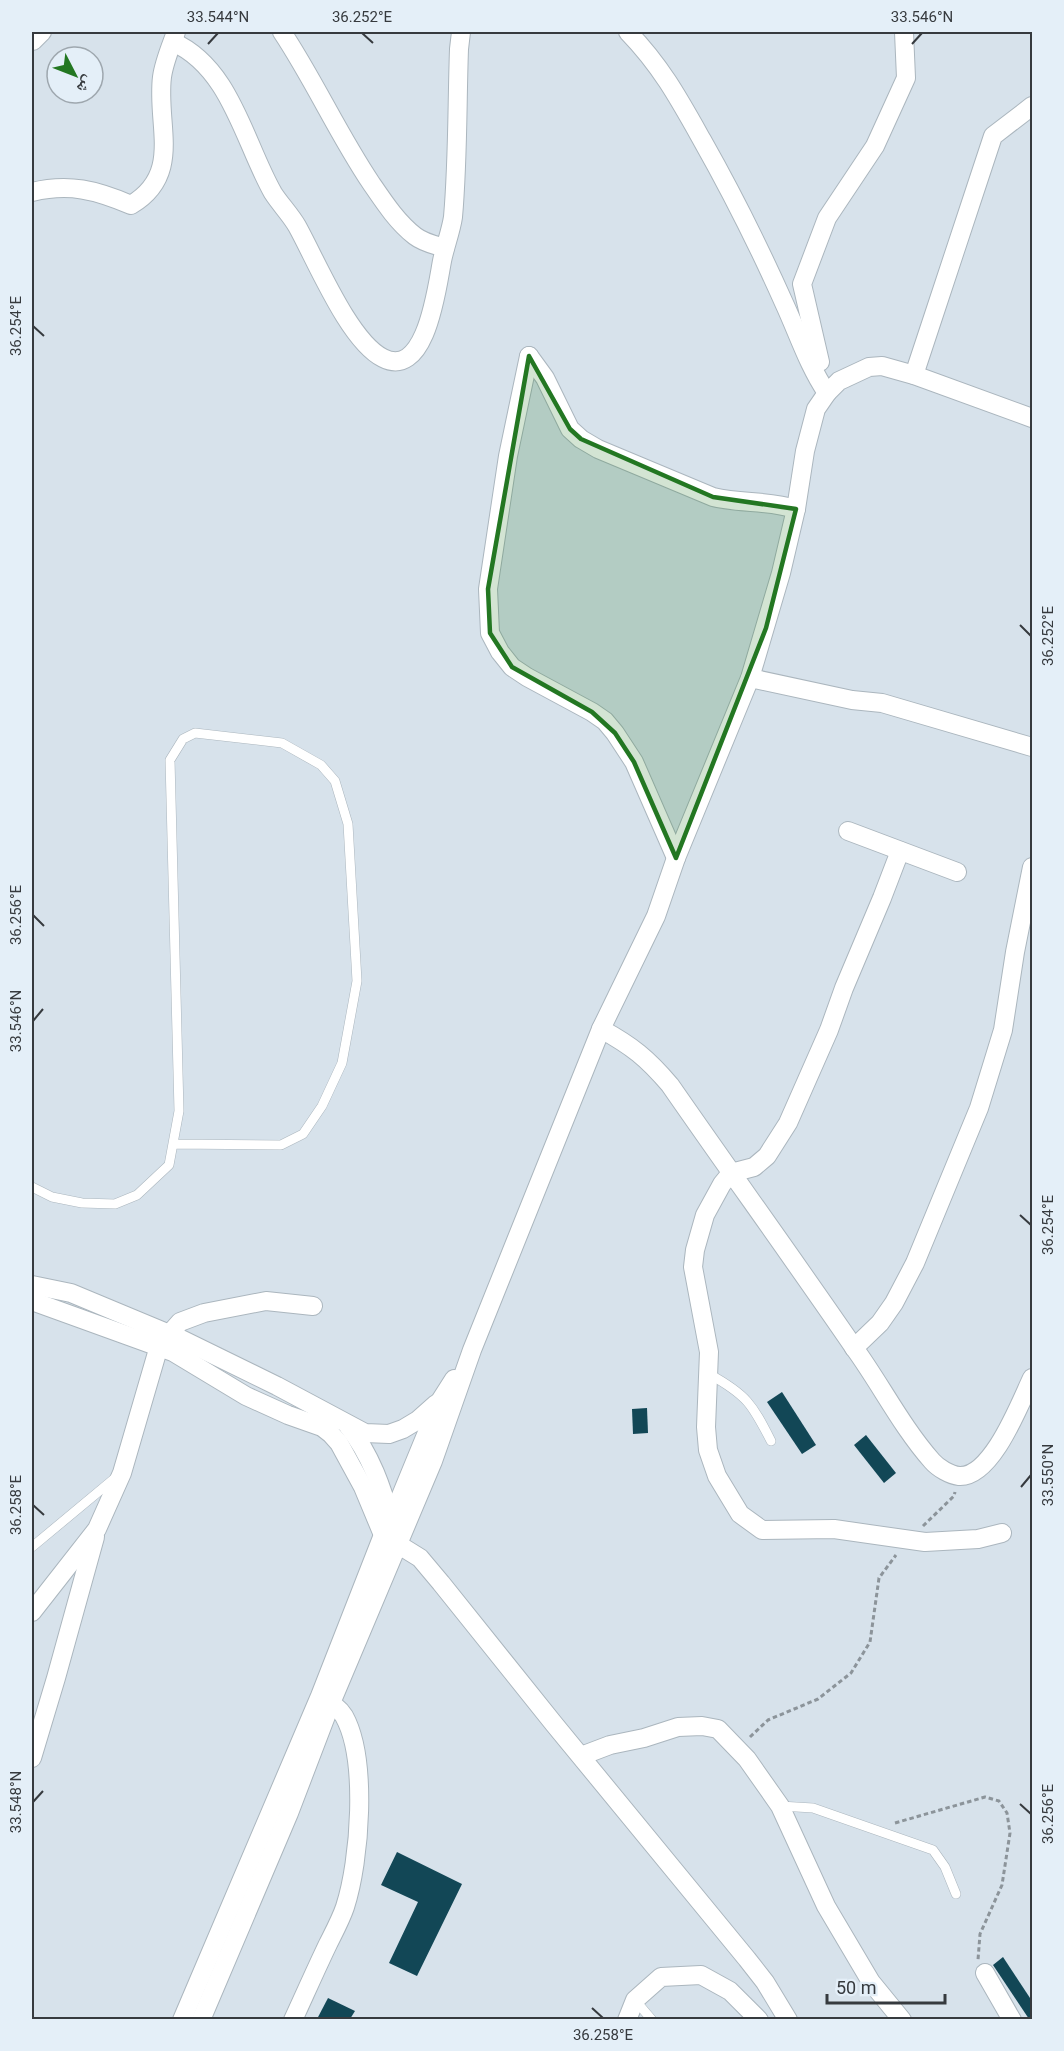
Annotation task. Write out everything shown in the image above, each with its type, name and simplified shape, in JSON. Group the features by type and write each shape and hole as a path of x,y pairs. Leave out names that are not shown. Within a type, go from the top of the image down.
{"street":[{"path":"282,32 304,64 354,157 400,223 417,238 445,248"},
{"path":"32,192 52,187 76,188 105,194 131,205 144,197 154,186 164,158 162,74 174,37 214,76 273,193 296,225 342,311 372,351 393,362 404,360 418,346 431,314 452,219 461,32"},
{"path":"628,32 652,57 668,80 711,157 749,228 792,318 811,365 827,393"},
{"path":"827,393 802,284 827,218 875,146 906,78 904,32"},
{"path":"914,375 993,136 1032,106"},
{"path":"676,858 634,762 615,733 605,721 592,712 512,667 500,652 490,633 488,589 508,456 529,356 545,378 570,429 590,444 713,497 732,502 777,503 796,509"},
{"path":"391,1533 451,1415 455,1394 472,1350 601,1029 656,916 676,858 750,678 778,584 796,509 809,431 816,409 839,381 868,367 882,366 914,375 1032,418"},
{"path":"750,678 852,700 882,703 1025,743 1032,747"},
{"path":"848,831 957,872"},
{"path":"900,851 829,1030 788,1123 767,1156 754,1167 731,1173 722,1184 705,1215 695,1250 693,1267 709,1352 706,1427 708,1450 717,1476 740,1514 762,1530 834,1528 925,1542 978,1539 1002,1533"},
{"path":"854,1348 880,1323 894,1303 915,1263 979,1108 1003,1030 1015,952 1032,867"},
{"path":"601,1029 627,1043 648,1059 670,1085 934,1463 945,1471 959,1476 972,1474 990,1458 1008,1429 1032,1378"},
{"path":"32,1285 70,1293 104,1306 164,1341 173,1352 246,1396 322,1427 330,1434 339,1443 391,1533 427,1566 479,1628 753,1966 788,2019"},
{"path":"32,1301 164,1341 277,1386 365,1432 389,1434 418,1420 440,1401"},
{"path":"32,1758 97,1529 122,1473 164,1341 180,1322 204,1313 266,1301 313,1306"},
{"path":"182,2019 326,1700 440,1401 472,1350"},
{"path":"345,1423 363,1445 372,1464 391,1533"},
{"path":"32,1612 97,1529"},
{"path":"201,2019 289,1813 326,1700"},
{"path":"293,2019 345,1909 357,1848 357,1764 349,1727 340,1710 326,1700"},
{"path":"581,1756 610,1745 644,1738 678,1727 694,1726 718,1730 741,1753 780,1806 826,1906 871,1982 902,2019"},
{"path":"985,1973 1012,2019"},
{"path":"627,2019 635,2000 661,1977 700,1975 730,1991 759,2019"}],"lane":[{"path":"32,1187 52,1197 82,1203 115,1204 137,1195 169,1165 179,1111 170,760 183,739 195,733 282,743 321,765 335,781 348,824 357,981 342,1063 322,1106 303,1134 281,1145 173,1144"},
{"path":"709,1374 734,1388 753,1406 771,1441"},
{"path":"32,1547 122,1473"},
{"path":"780,1806 813,1808 933,1850 945,1867 956,1894"},
{"path":"635,2000 652,2019"}],"path":[{"path":"741,1753 752,1734 768,1719 818,1699 851,1673 870,1642 879,1578 909,1539 954,1496 959,1476"},
{"path":"873,1829 985,1797 999,1801 1008,1813 1010,1833 1002,1885 980,1934 978,1959 985,1973"}],"highlighted area":[{"path":"529,356 570,429 581,439 713,497 796,509 766,628 676,858 634,762 615,733 592,712 512,667 490,633 488,589"}],"building":[{"path":"782,1392 816,1445 802,1454 767,1402"},
{"path":"647,1408 648,1433 633,1434 632,1409"},
{"path":"866,1435 896,1473 884,1483 854,1445"},
{"path":"397,1852 462,1884 417,1976 389,1963 418,1902 381,1885"},
{"path":"1003,1957 1032,2001 1032,2019 1029,2019 993,1965"},
{"path":"328,1998 355,2011 350,2019 317,2019"}]}
